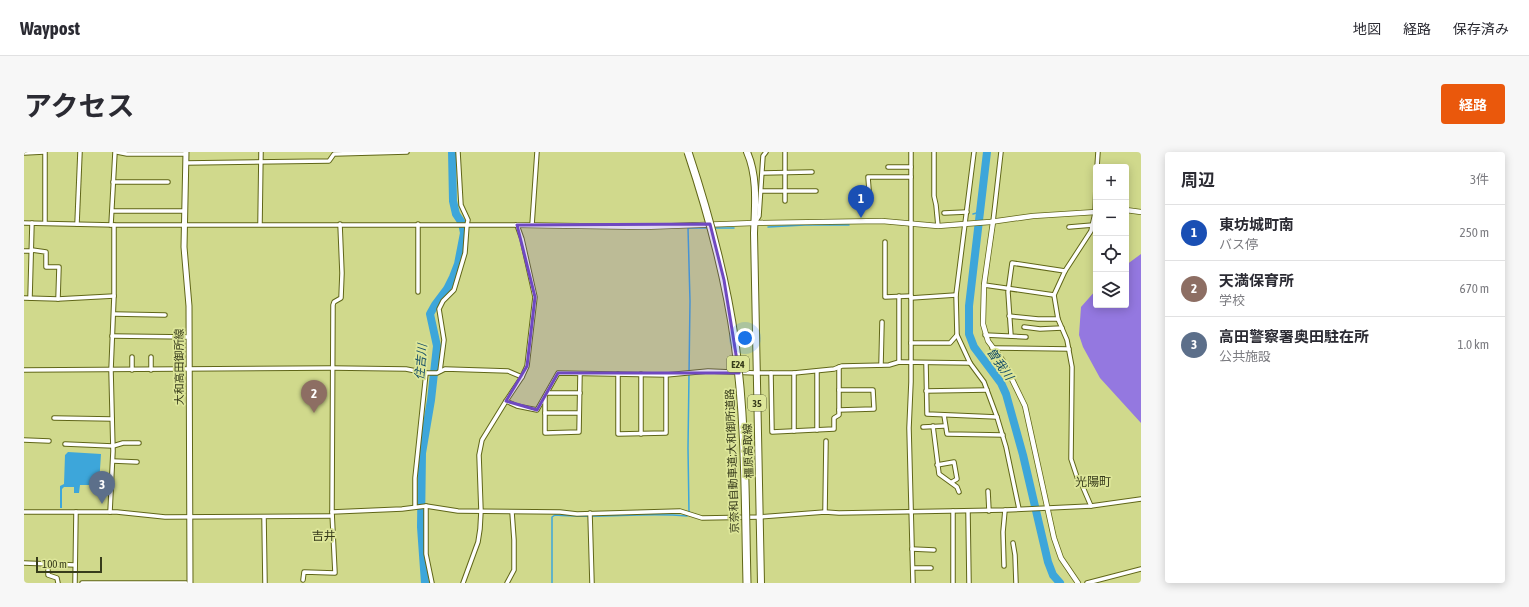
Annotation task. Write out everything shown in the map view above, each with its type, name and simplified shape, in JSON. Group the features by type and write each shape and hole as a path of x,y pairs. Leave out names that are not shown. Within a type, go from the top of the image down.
{"highway":[{"name":"京奈和自動車道;大和御所道路","path":"688,152 718,250 735,344 740,383 743,440 747,583"}],"main road":[{"name":"橿原高取線","path":"747,152 752,164 754,184 756,373 761,583"},
{"name":"大和高田御所線","path":"186,153 184,257 189,306 190,583"}],"street":[{"path":"24,153 44,152 45,223"},
{"path":"77,224 80,152"},
{"path":"110,512 113,461 111,370 114,314 112,211 116,152 127,154 186,153"},
{"path":"260,224 261,152"},
{"path":"186,163 329,161 334,154 407,152"},
{"path":"440,371 444,340 439,309 443,301 454,290 465,253 468,220 461,205 458,152"},
{"path":"532,225 537,152"},
{"path":"754,223 759,216 763,156 766,152"},
{"path":"785,152 785,201"},
{"path":"911,152 912,382 909,428 913,583"},
{"path":"934,152 934,196 938,226"},
{"path":"974,152 956,295 957,335 970,363 984,382 997,417 1003,435 1020,509"},
{"path":"1001,152 984,285 982,310 985,335 992,348 1003,361 1025,406 1046,508 1054,538 1061,558 1078,583"},
{"path":"1097,164 1098,152"},
{"path":"888,167 911,167"},
{"path":"763,173 812,172"},
{"path":"868,190 868,177 911,177"},
{"path":"113,182 168,182"},
{"path":"761,191 816,191"},
{"path":"1129,210 1141,212"},
{"path":"112,211 184,211"},
{"path":"944,212 967,212"},
{"path":"24,223 112,225 418,224 644,227 754,223 882,221 938,226 991,222 1033,216 1093,213"},
{"path":"30,298 32,223"},
{"path":"303,580 304,572 335,573 332,514 332,368 333,305 334,302 341,298 342,273 340,224"},
{"path":"418,224 418,292"},
{"path":"463,583 478,542 481,511 479,455 482,440 522,377 527,366 535,297 522,239 517,225"},
{"path":"1068,227 1093,225 1091,231 1065,271 1054,295 1058,319 1069,349 1072,367 1071,459 1078,480 1082,485 1091,506"},
{"path":"886,242 885,297 956,295"},
{"path":"24,251 32,250 46,252 46,267 59,267 58,299"},
{"path":"1011,336 1008,288 1012,263 1065,271"},
{"path":"984,285 1054,295"},
{"path":"24,298 58,299 114,296"},
{"path":"899,296 899,362"},
{"path":"114,314 165,315"},
{"path":"1010,316 1038,320 1058,319"},
{"path":"881,365 882,322"},
{"path":"1024,327 1040,329 1062,328"},
{"path":"911,343 950,343 957,335"},
{"path":"985,335 1026,337"},
{"path":"112,336 189,337"},
{"path":"992,348 1069,349"},
{"path":"132,357 132,370"},
{"path":"151,357 151,370"},
{"path":"506,401 516,406 537,410 558,373 666,375 689,372 794,373 839,367 889,365 899,362 970,363"},
{"path":"926,363 927,414 997,417"},
{"path":"771,373 772,432 834,429 834,418 839,415 839,367"},
{"path":"24,370 332,368 406,369 426,373 437,373 445,368 508,371 522,377"},
{"path":"817,371 817,430"},
{"path":"414,508 415,478 426,373"},
{"path":"794,373 794,431"},
{"path":"546,395 545,433 579,432 580,374"},
{"path":"618,374 618,434 666,433 666,375"},
{"path":"641,434 642,374"},
{"path":"839,390 874,390 874,409 839,410"},
{"path":"926,391 987,390"},
{"path":"546,395 580,393"},
{"path":"545,413 579,413"},
{"path":"944,415 944,426 947,434 1003,435"},
{"path":"54,418 112,418"},
{"path":"933,426 939,474 952,482 957,487 959,492"},
{"path":"923,427 944,426"},
{"path":"24,440 49,441"},
{"path":"825,512 826,441"},
{"path":"65,444 113,446 123,443 139,443"},
{"path":"113,461 137,462"},
{"path":"937,465 954,462 957,479 952,482"},
{"path":"988,491 989,511"},
{"path":"24,512 110,512 160,517 264,517 332,514 426,506 458,511 560,512 590,515 680,511 702,518 760,517 825,512 968,512 1091,506 1141,499"},
{"path":"426,506 426,554 432,583"},
{"path":"1004,566 1003,532 1005,510"},
{"path":"75,583 76,512"},
{"path":"507,583 514,570 512,512"},
{"path":"953,512 953,583"},
{"path":"968,512 969,583"},
{"path":"590,515 592,583"},
{"path":"264,517 265,583"},
{"path":"1013,543 1016,555 1016,583"},
{"path":"912,549 934,550"},
{"path":"24,563 75,565"},
{"path":"48,564 48,575 57,578 58,583"},
{"path":"913,568 931,568"},
{"path":"1087,583 1141,569"},
{"path":"82,583 186,583"}],"highlighted area":[{"path":"710,224 724,280 739,373 558,373 537,410 506,401 527,366 535,297 517,225"}],"shaded area":[{"path":"1141,254 1141,423 1100,378 1083,347 1079,335 1081,307 1093,293 1093,308 1129,308 1129,263"}],"water":[{"path":"68,452 101,454 99,485 80,485 79,493 74,493 74,487 64,487 62,489 62,508 60,508 60,486 64,484 65,455"}],"waterway":[{"name":"住吉川","path":"425,583 421,527 422,453 431,400 437,346 430,314 447,289 453,277 458,264 464,233 462,223 456,214 453,201 452,152"},
{"name":"曽我川","path":"987,152 969,306 969,334 974,347 1001,383 1006,394 1023,455 1048,562 1053,575 1060,583"},
{"name":"曽我川","path":"973,214 980,212"},
{"path":"768,227 849,225"},
{"path":"552,583 552,517 555,515 687,516 689,513 688,448 690,301 688,228 708,228"},
{"path":"714,228 734,228"}],"place":[{"name":"東坊城町南","path":"861,218"},
{"name":"天満保育所","path":"314,413"},
{"name":"高田警察署奥田駐在所","path":"102,504"}],"district":[{"name":"光陽町","path":"1093,482"},
{"name":"吉井","path":"324,536"}]}
